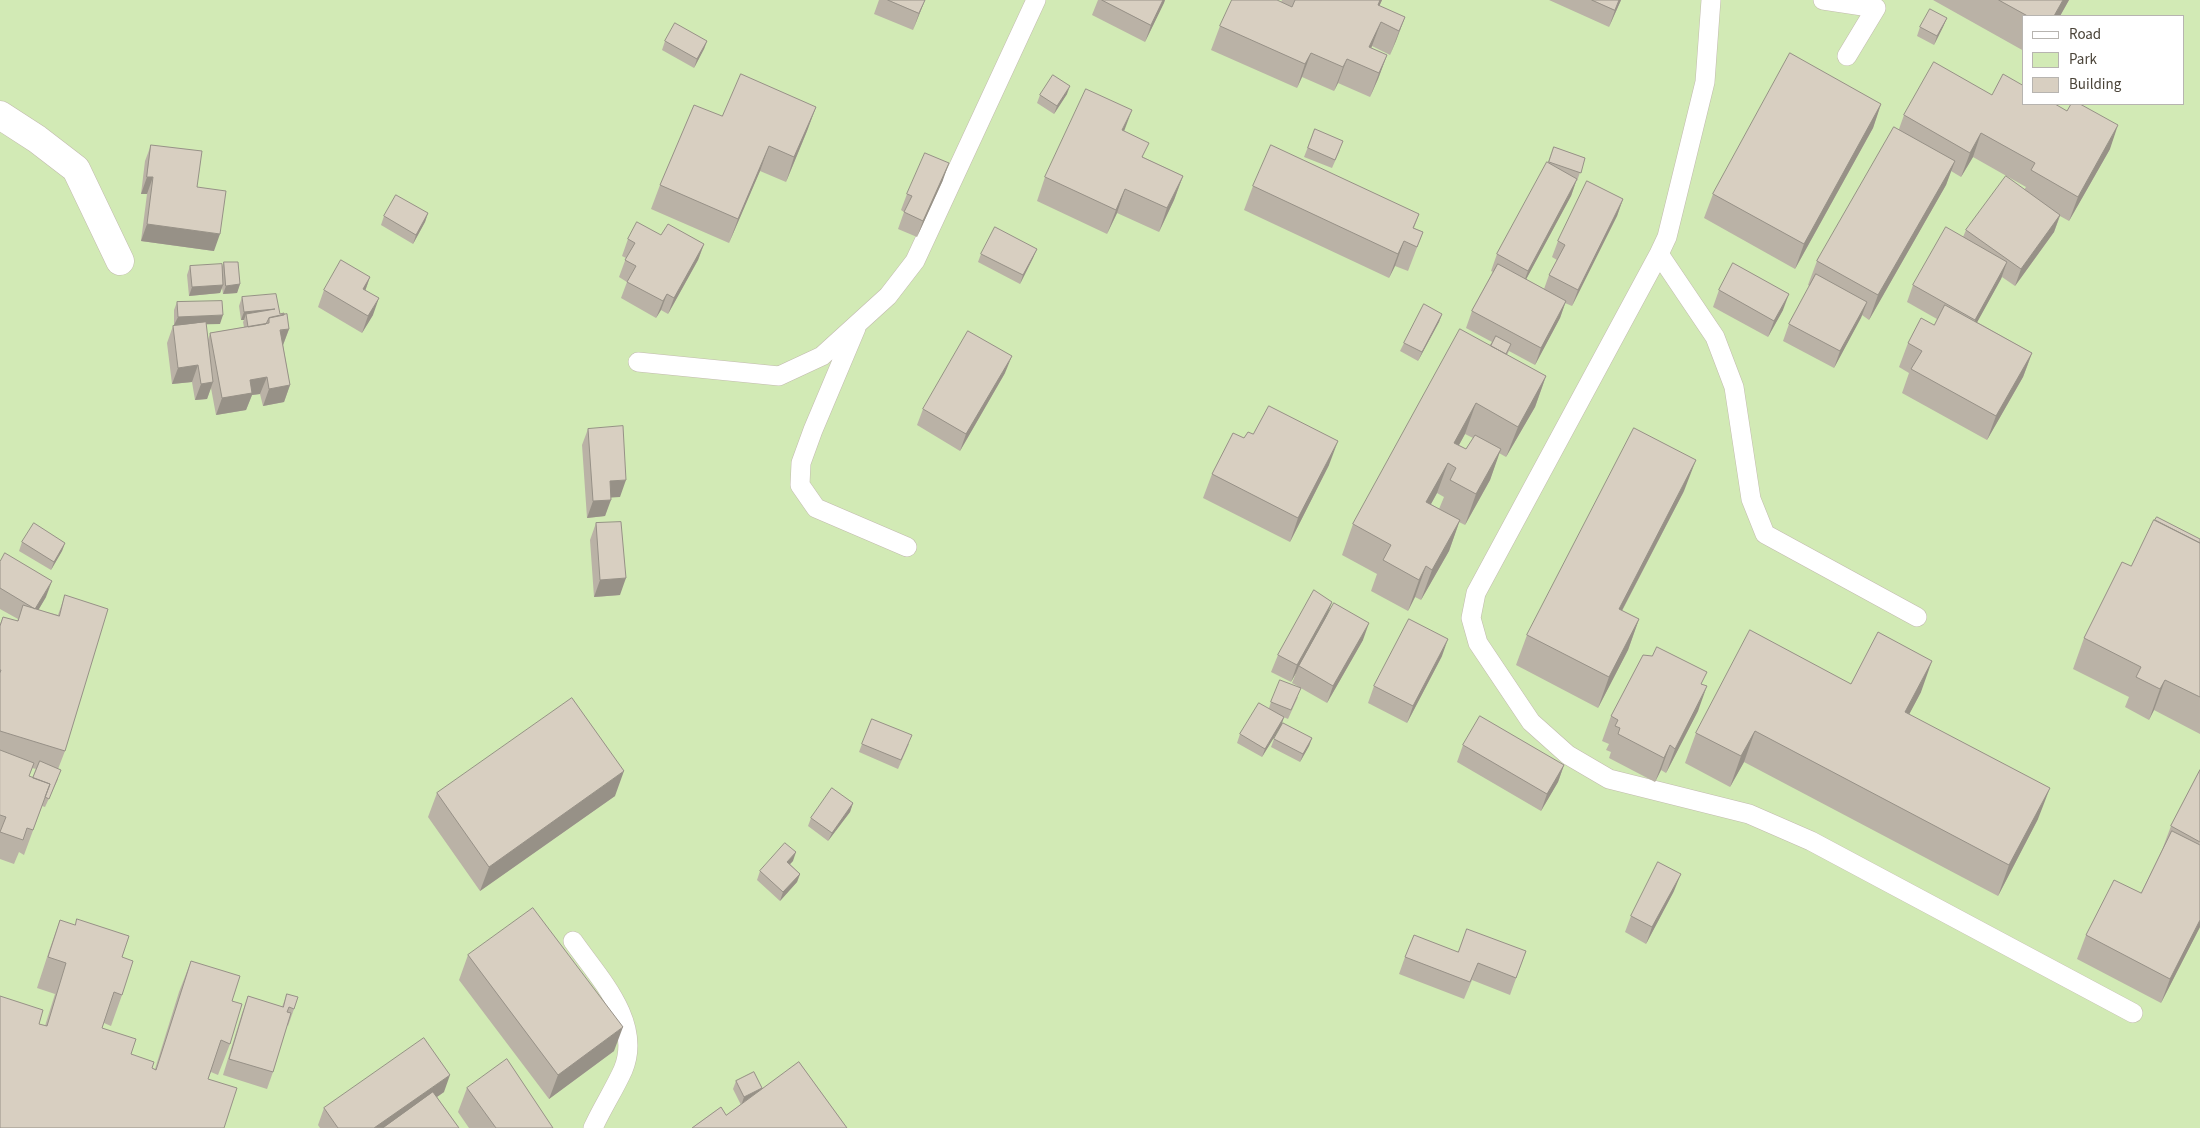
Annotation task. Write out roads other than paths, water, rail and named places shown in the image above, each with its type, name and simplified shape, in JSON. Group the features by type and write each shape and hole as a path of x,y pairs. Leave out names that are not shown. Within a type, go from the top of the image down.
{"street":[{"path":"0,115 37,139 76,169 120,261"}],"lane":[{"path":"638,362 779,376 822,356 888,296 915,261 1036,0"},
{"path":"1711,0 1705,82 1667,237 1476,593 1471,618 1478,643 1531,722 1568,755 1609,779 1750,814 1811,841 2133,1013"},
{"path":"1823,0 1879,4 1847,56"},
{"path":"1659,254 1715,336 1734,387 1751,499 1765,534 1917,617"},
{"path":"860,320 812,430 801,463 800,485 816,508 907,547"},
{"path":"573,941 620,1009 627,1037 628,1050 623,1069 593,1128"}]}
